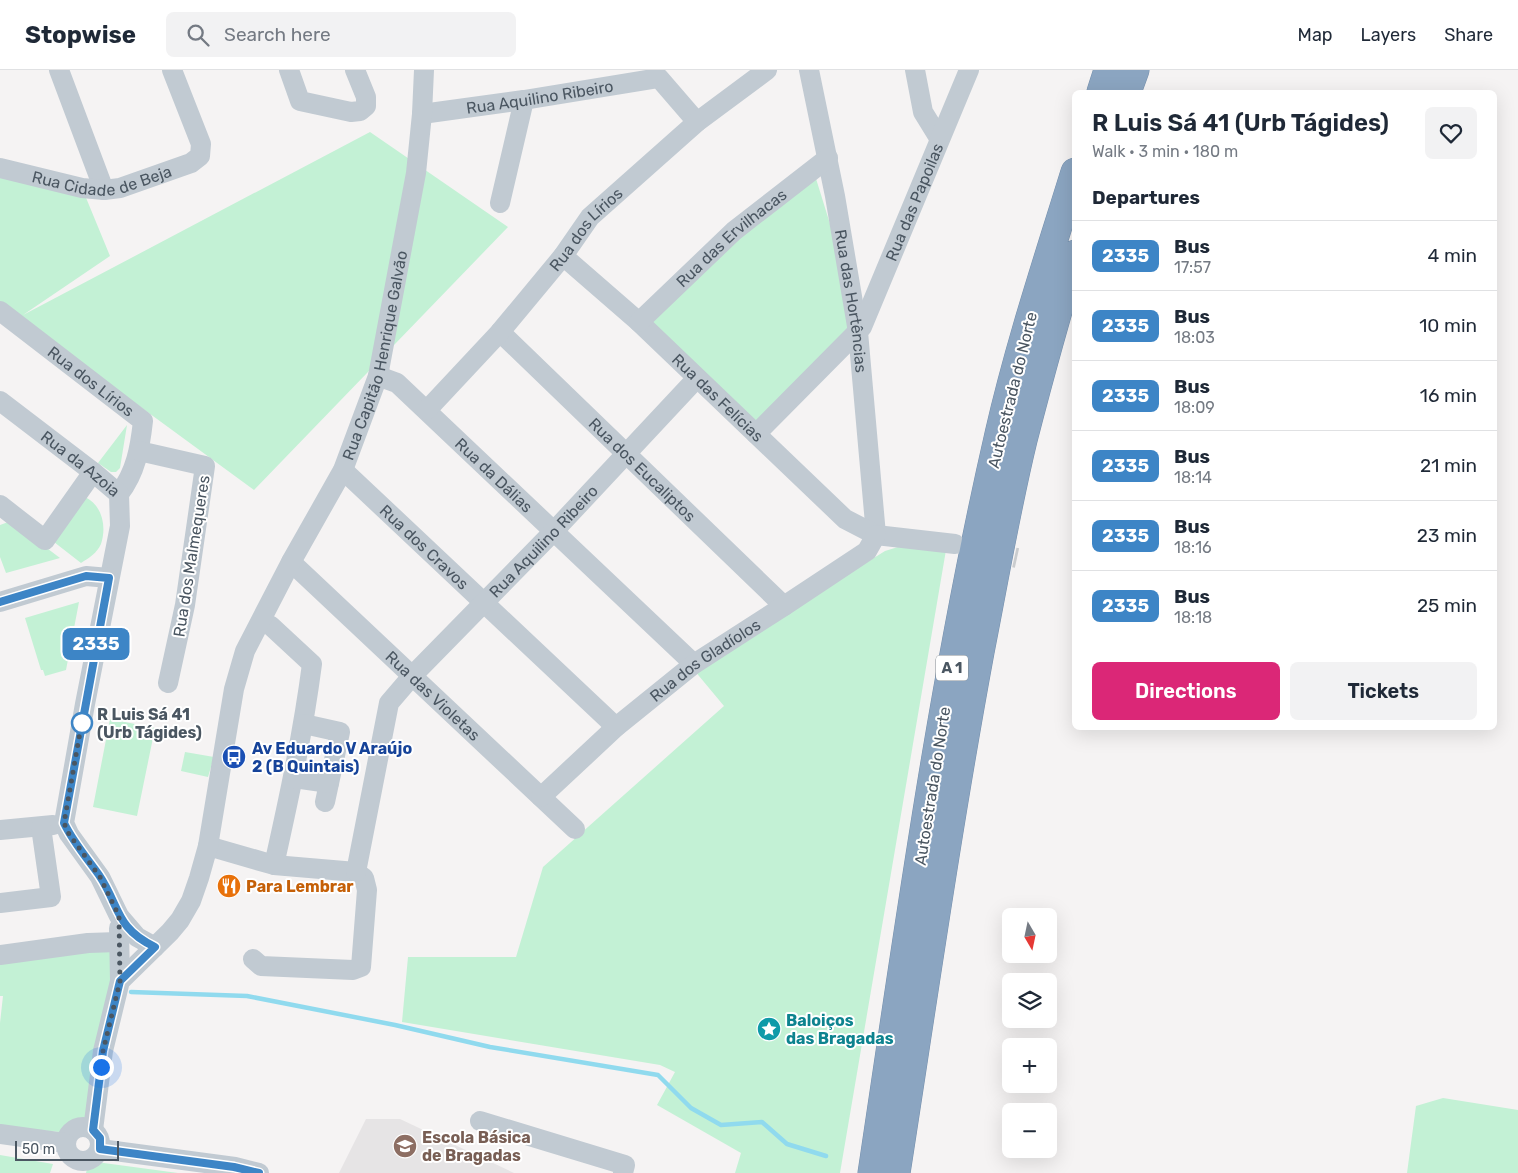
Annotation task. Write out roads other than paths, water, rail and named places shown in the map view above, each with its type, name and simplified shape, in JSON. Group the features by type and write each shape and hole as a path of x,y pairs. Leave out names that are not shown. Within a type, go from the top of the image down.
{"highway":[{"path":"1102,90 1108,70"},
{"path":"1128,90 1135,70"},
{"name":"Autoestrada do Norte","path":"872,1173 940,732 970,571 1000,431 1034,305 1072,182"},
{"name":"Autoestrada do Norte","path":"896,1173 948,840 995,574 1023,441 1072,264"}],"street":[{"path":"59,70 104,190"},
{"name":"Rua Cidade de Beja","path":"0,168 82,188 104,190 120,188 191,163 200,156 201,144 172,70"},
{"path":"289,70 300,101 351,112 360,111 366,106 366,97 355,70"},
{"name":"Rua Capitão Henrique Galvão","path":"120,981 180,920 191,901 208,846 234,689 246,651 291,562 343,470 378,376 416,173 424,70"},
{"name":"Rua dos Lírios","path":"427,410 500,332 563,256 590,217 697,122 767,70"},
{"name":"Rua das Hortências","path":"809,70 828,158 858,332 876,536"},
{"path":"915,70 923,112 939,138"},
{"name":"Rua das Papoilas","path":"858,332 862,327 939,138 969,70"},
{"name":"Rua Aquilino Ribeiro","path":"422,114 659,78 697,122"},
{"path":"500,203 524,100"},
{"name":"Rua das Ervilhacas","path":"639,322 734,231 828,158"},
{"name":"Rua das Felícias","path":"563,256 639,322 845,519 876,536"},
{"name":"Rua dos Lírios","path":"0,310 143,421 139,451 128,482 119,494"},
{"name":"Rua dos Eucaliptos","path":"500,332 784,606"},
{"path":"756,434 858,332"},
{"name":"Rua da Dálias","path":"378,376 397,383 427,410 694,664"},
{"name":"Rua Aquilino Ribeiro","path":"356,872 390,703 413,675 554,532 697,378"},
{"name":"Rua da Azoia","path":"0,401 119,494 120,526 64,823"},
{"name":"Rua dos Malmequeres","path":"139,451 205,466 185,604 168,684"},
{"name":"Rua dos Cravos","path":"343,470 616,727"},
{"path":"0,505 45,540 93,472"},
{"path":"876,536 955,544"},
{"name":"Rua dos Gladíolos","path":"541,797 616,727 694,664 867,551 876,536"},
{"name":"Rua das Violetas","path":"291,562 575,829"},
{"path":"0,602 86,576 109,578"},
{"path":"262,621 271,626 312,664 294,778 274,865"},
{"path":"294,778 327,792 340,732 304,724"},
{"path":"0,830 64,823 69,834 100,877 119,916 137,937 155,947"},
{"path":"0,903 51,897 41,827"},
{"path":"208,846 274,865 356,872 364,878 367,890 361,967 353,970 261,966 253,959"},
{"path":"93,1130 103,1051 120,981 119,916"},
{"path":"0,955 88,943 118,942"},
{"path":"480,1121 625,1165 623,1173"},
{"path":"87,1127 93,1130 100,1138 100,1149 94,1158 75,1167 68,1154 67,1137 76,1128 87,1127"},
{"path":"0,1134 66,1143"},
{"path":"100,1149 234,1167 259,1173"}],"waterway":[{"path":"131,992 247,996 395,1025 490,1047 658,1075 691,1108 721,1125 762,1122 787,1144 826,1156"}],"tunnel":[{"path":"985,551 1017,558"}],"place":[{"name":"R Luis Sá 41 (Urb Tágides)","path":"82,723"},
{"name":"Av Eduardo V Araújo 2 (B Quintais)","path":"234,757"},
{"name":"Para Lembrar","path":"229,886"},
{"name":"Baloiços das Bragadas","path":"769,1029"},
{"name":"Escola Básica de Bragadas","path":"405,1146"}]}
